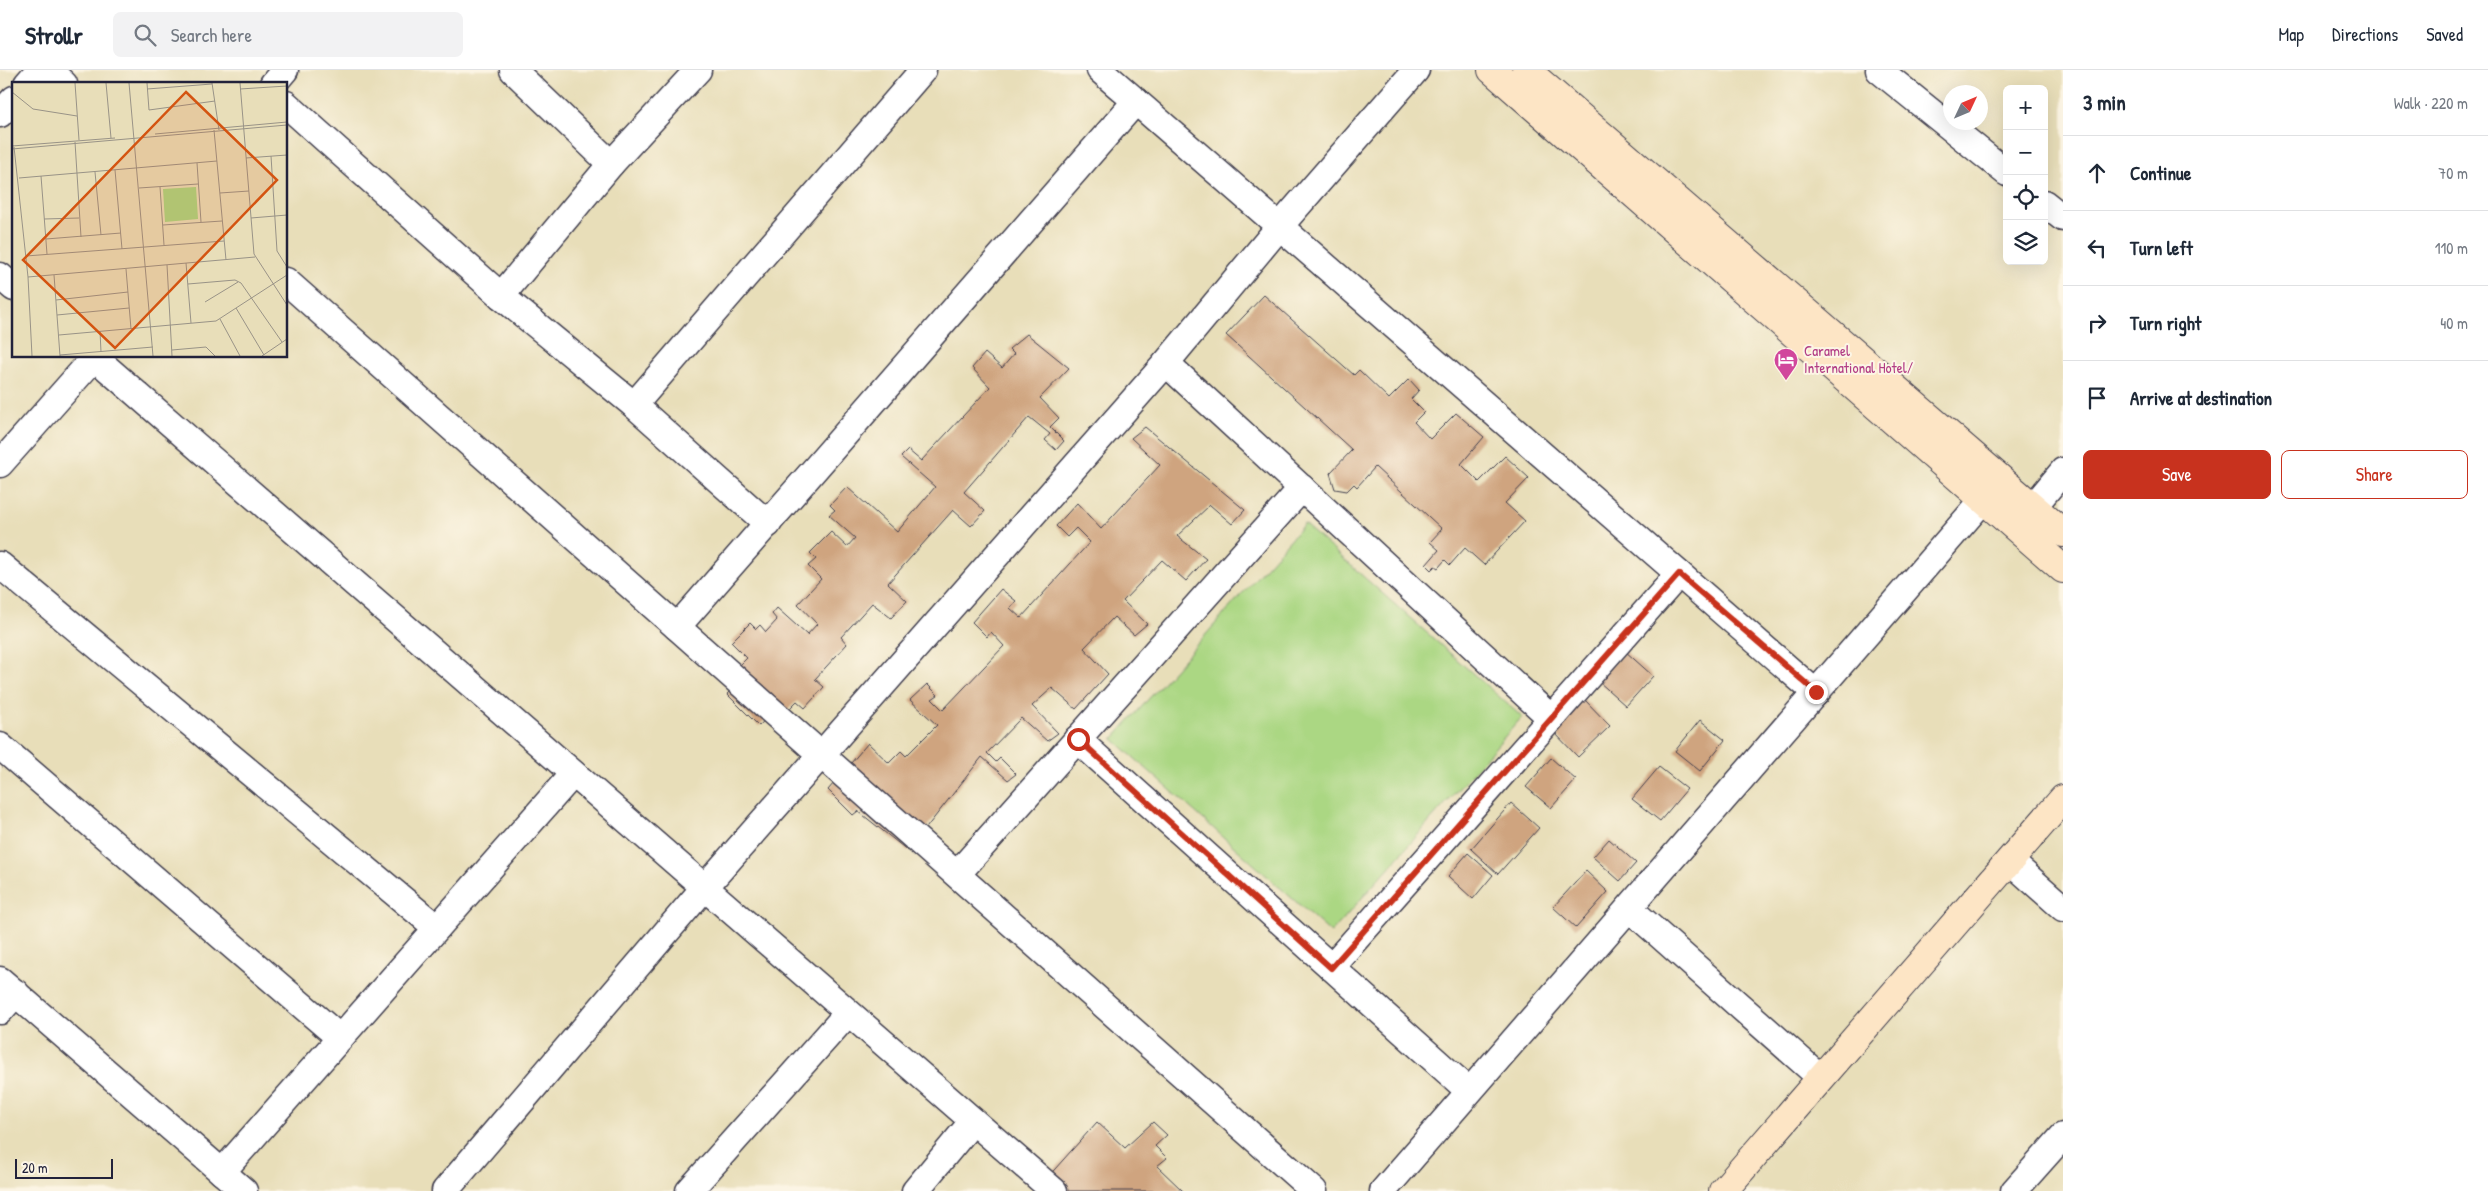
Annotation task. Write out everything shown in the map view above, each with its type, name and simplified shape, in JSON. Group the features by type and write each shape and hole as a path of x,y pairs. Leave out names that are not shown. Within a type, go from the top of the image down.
{"street":[{"path":"29,82 39,70"},
{"path":"49,70 62,82"},
{"path":"275,82 285,70"},
{"path":"513,70 611,164"},
{"path":"501,296 611,164 698,70"},
{"path":"634,405 923,70"},
{"path":"1100,70 1816,692"},
{"path":"445,1191 820,754 1166,363 1280,226 1416,70"},
{"path":"1492,70 1982,500 2063,568"},
{"path":"1526,70 2063,533"},
{"path":"1879,70 2003,169"},
{"path":"0,114 12,101"},
{"path":"677,627 768,524 885,386 1136,101"},
{"path":"288,106 501,296 634,405 768,524"},
{"path":"2048,205 2063,218"},
{"path":"0,276 12,286"},
{"path":"288,283 820,754 958,873 1314,1191"},
{"path":"0,464 92,358"},
{"path":"94,358 1054,1191"},
{"path":"1166,363 1551,718"},
{"path":"2015,528 2034,508 2063,471"},
{"path":"1383,1191 1468,1090 1629,908 2000,480"},
{"path":"958,873 1302,488"},
{"path":"0,565 437,928"},
{"path":"1331,968 1679,574"},
{"path":"1078,739 1468,1090"},
{"path":"0,746 340,1038"},
{"path":"222,1172 573,774"},
{"path":"1723,1191 2063,799"},
{"path":"2010,861 2063,908"},
{"path":"1629,908 1821,1078"},
{"path":"5,995 244,1191"},
{"path":"689,1191 848,1013"},
{"path":"915,1191 973,1121"},
{"path":"2014,1191 2062,1137"}],"green space":[{"path":"1304,524 1522,717 1331,933 1113,739"}],"building":[{"path":"1264,295 1354,375 1359,370 1389,399 1409,379 1419,390 1411,399 1424,412 1414,422 1430,439 1456,413 1484,437 1461,464 1479,482 1505,456 1529,478 1505,503 1525,521 1484,565 1465,548 1450,565 1445,560 1438,568 1435,566 1431,570 1426,565 1439,550 1430,542 1442,529 1375,467 1357,487 1354,484 1347,491 1335,489 1330,473 1352,450 1226,335"},
{"path":"1027,334 1069,368 1040,398 1059,418 1050,427 1064,441 1056,450 1045,440 1050,434 1029,417 964,492 985,511 971,526 953,510 888,583 907,601 891,618 872,603 841,637 847,644 815,679 824,687 805,708 797,701 779,719 772,712 759,726 727,694 738,683 730,675 747,658 731,642 750,623 756,629 760,625 766,632 777,620 772,614 777,608 807,635 817,624 798,604 821,579 808,566 816,559 810,553 831,532 847,547 855,538 829,515 835,510 830,505 847,487 897,532 935,487 901,457 908,450 921,461 990,387 972,368 985,353 1002,368 1014,354 1009,349"},
{"path":"1145,427 1245,510 1232,524 1210,505 1177,536 1206,559 1186,581 1162,560 1123,601 1147,624 1134,635 1114,617 1084,648 1108,674 1076,709 1052,688 1032,706 1058,733 1047,741 1021,718 987,753 996,762 1000,758 1016,774 1008,780 982,757 908,851 858,811 853,815 828,790 868,743 889,763 901,751 906,756 937,725 910,700 927,684 938,695 932,699 943,710 1004,646 991,632 987,637 972,622 1001,589 1016,601 1010,608 1021,618 1090,542 1076,528 1067,537 1056,526 1077,503 1101,529 1160,465 1131,438"},
{"path":"1625,651 1653,676 1626,706 1598,681"},
{"path":"1584,699 1610,726 1578,757 1552,730"},
{"path":"1700,720 1725,740 1700,771 1675,751"},
{"path":"1551,758 1576,780 1551,808 1526,787"},
{"path":"1659,767 1687,789 1660,821 1632,799"},
{"path":"1511,803 1539,828 1498,874 1471,849"},
{"path":"1609,839 1636,863 1620,881 1593,857"},
{"path":"1468,853 1493,875 1473,899 1448,876"},
{"path":"1586,871 1608,892 1576,928 1553,907"},
{"path":"1097,1122 1125,1148 1153,1122 1167,1135 1155,1146 1167,1158 1157,1166 1183,1191 1041,1191 1038,1188"}],"place":[{"name":"Caramel International Hotel/","path":"1786,381"}],"route":[{"path":"1078,739 1331,968 1679,574 1816,692"}]}
